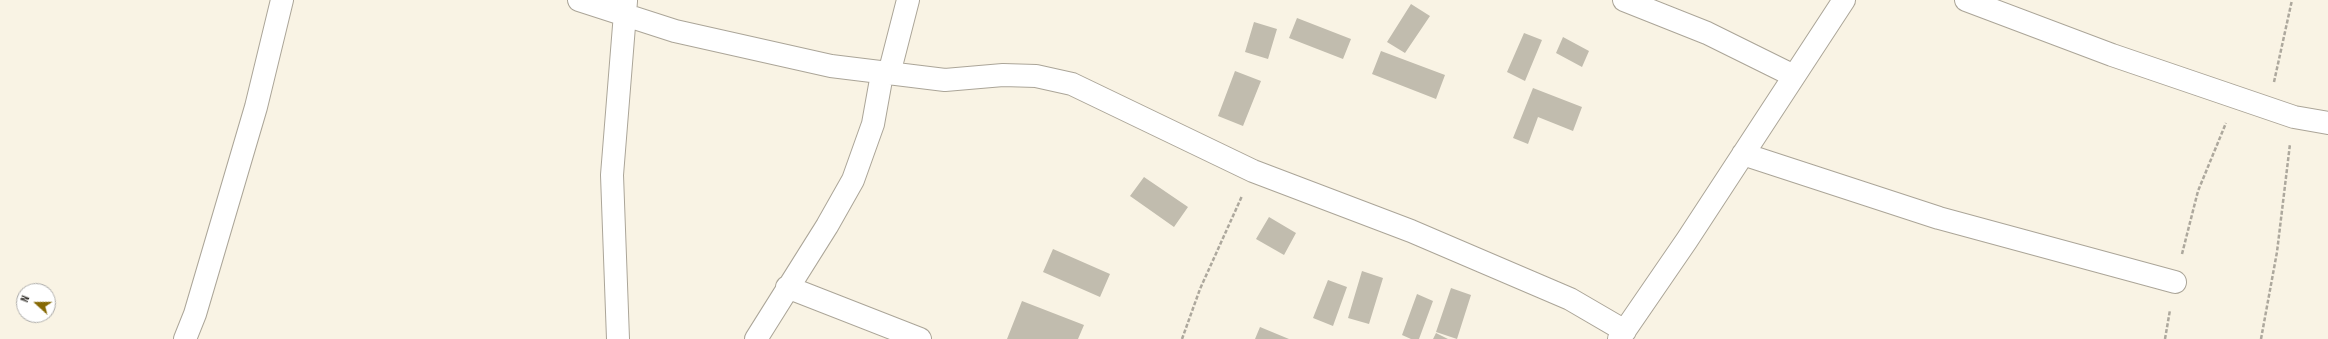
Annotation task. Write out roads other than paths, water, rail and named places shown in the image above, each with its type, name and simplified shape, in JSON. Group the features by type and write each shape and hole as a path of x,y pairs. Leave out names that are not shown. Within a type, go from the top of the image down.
{"street":[{"path":"186,339 195,314 256,107 282,0"},
{"path":"579,0 625,7 675,31 831,66 885,74 945,80 1003,75 1036,76 1072,84 1253,171 1412,232 1563,296 1622,335 1844,0"},
{"path":"756,339 787,287 827,226 853,180 873,124 885,74 908,0"},
{"path":"1624,0 1707,33 1794,76"},
{"path":"1966,0 2112,55 2294,117 2328,123"},
{"path":"618,339 612,175 625,7"},
{"path":"1743,154 1939,218 2176,282"},
{"path":"787,287 920,339"}]}
